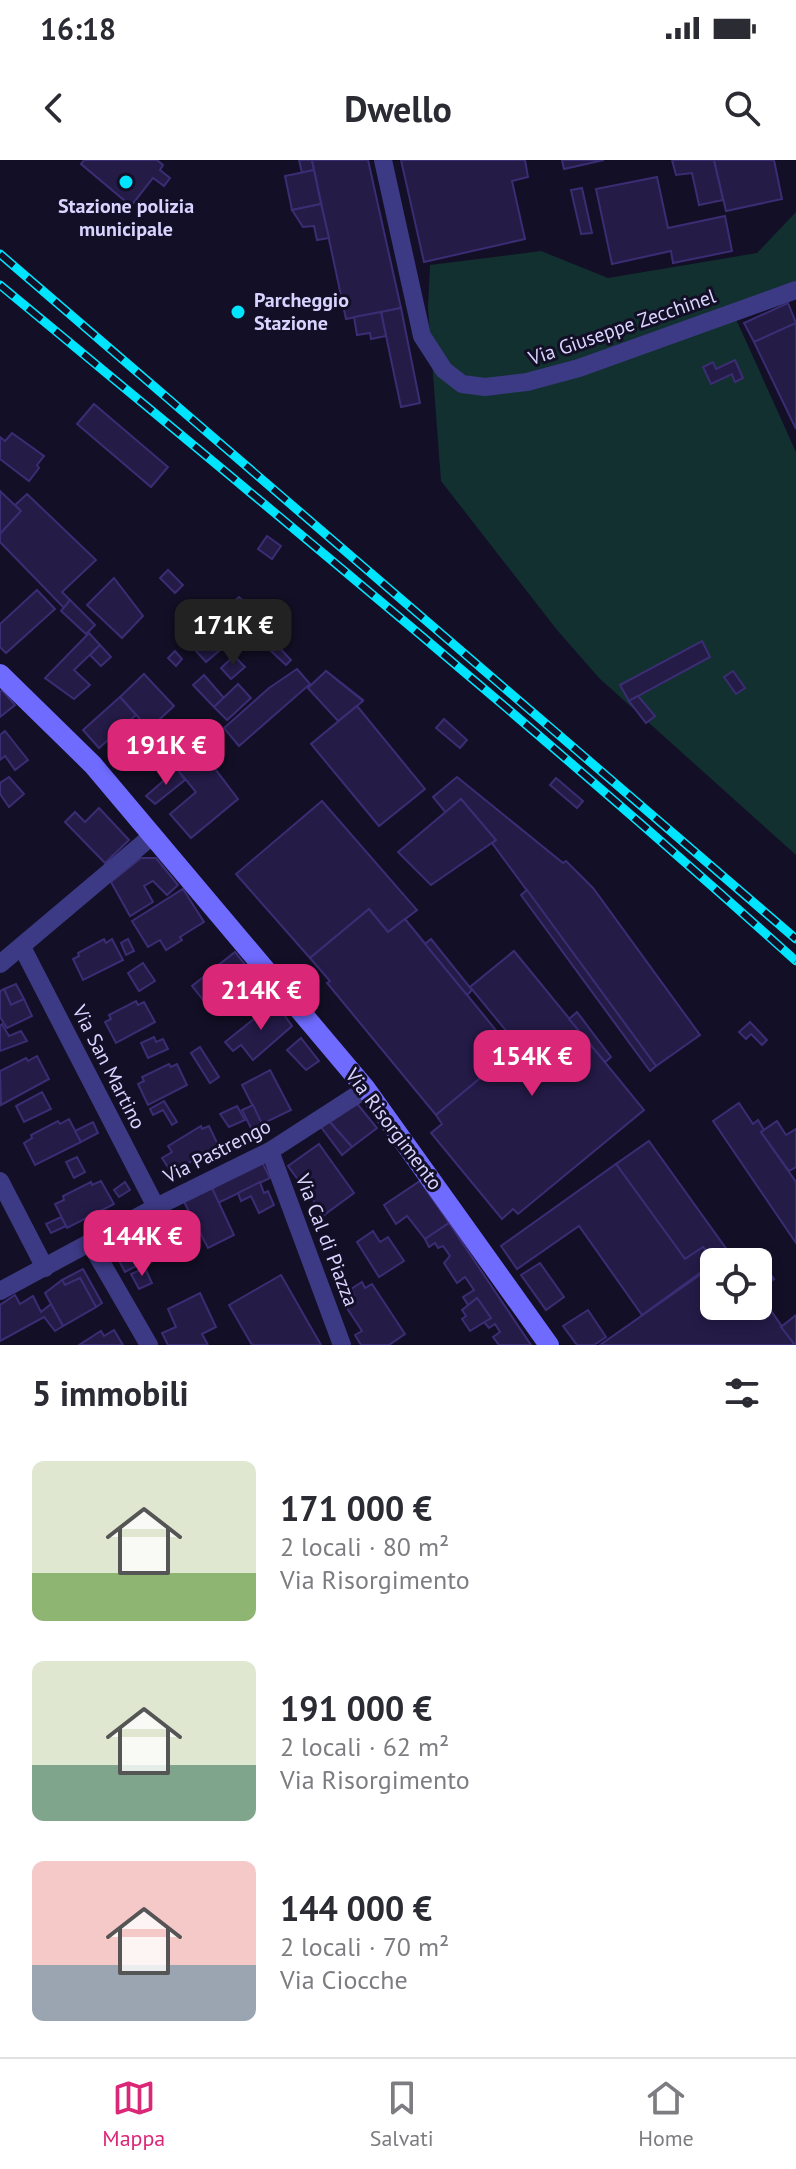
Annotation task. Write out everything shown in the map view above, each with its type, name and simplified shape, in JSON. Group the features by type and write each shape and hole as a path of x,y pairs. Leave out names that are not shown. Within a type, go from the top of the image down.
{"street":[{"name":"Via Giuseppe Zecchinel","path":"383,160 422,336 444,370 462,384 485,387 527,382 579,368 796,290"},
{"name":"Via Risorgimento","path":"0,674 93,765 366,1089 549,1345"},
{"path":"0,964 153,835"},
{"name":"Via San Martino","path":"22,947 156,1207"},
{"name":"Via Pastrengo","path":"0,1291 156,1207 270,1151 366,1089"},
{"name":"Via Cal di Piazza","path":"270,1151 342,1345"},
{"path":"0,1181 45,1268"},
{"path":"90,1243 149,1345"}],"green space":[{"path":"796,212 796,284 731,308 796,452 796,855 599,678 557,630 441,481 428,308 430,265 541,251 608,278 757,253"}],"building":[{"name":"Stazione polizia municipale","path":"84,160 157,160 163,165 160,170 170,178 164,186 153,178 131,206 81,164"},
{"path":"299,160 312,160 314,170 302,173"},
{"path":"312,160 368,160 401,308 346,319"},
{"path":"401,160 525,160 528,177 512,181 525,239 424,262"},
{"path":"562,160 604,160 564,169"},
{"path":"672,160 714,160 723,200 699,205 692,173 676,175"},
{"path":"714,160 774,160 782,199 726,211"},
{"path":"314,170 321,204 292,210 285,176"},
{"path":"657,177 668,228 725,216 732,251 673,263 671,251 612,264 596,189"},
{"path":"582,188 592,233 581,234 571,190"},
{"path":"321,204 329,238 317,240 314,226 303,227 292,210"},
{"path":"788,303 796,323 754,342 744,323"},
{"path":"401,308 420,403 401,407 381,312"},
{"path":"381,312 386,336 371,339 370,333 357,335 354,317"},
{"path":"796,323 796,429 754,342"},
{"path":"735,360 743,378 735,382 732,374 711,384 703,367 713,362 716,369"},
{"path":"94,404 168,467 151,487 77,424"},
{"path":"12,433 44,456 29,481 0,459 0,437 5,441"},
{"path":"0,491 21,511 0,534"},
{"path":"27,494 96,560 62,592 70,600 64,608 0,542 0,534 21,511 15,505"},
{"path":"267,536 281,546 272,559 258,549"},
{"path":"168,570 183,585 175,593 160,578"},
{"path":"114,578 143,616 122,638 87,605"},
{"path":"37,590 55,609 6,653 0,647 0,624"},
{"path":"239,597 268,624 245,643 238,636 247,627 228,606"},
{"path":"70,600 95,625 86,634 61,611"},
{"path":"228,606 247,627 206,662 187,641"},
{"path":"89,633 100,645 74,670 90,685 74,699 45,678"},
{"path":"702,641 710,657 629,701 620,685"},
{"path":"275,643 291,660 286,665 270,650"},
{"path":"100,645 111,657 101,666 90,655"},
{"path":"175,651 182,659 176,666 168,658"},
{"path":"234,656 245,667 231,679 221,668"},
{"path":"297,669 310,684 239,746 224,728 269,688"},
{"path":"326,671 363,700 337,719 308,688"},
{"path":"326,671 363,701 338,721 308,688"},
{"path":"733,671 745,688 736,694 724,677"},
{"path":"144,674 174,706 149,729 120,697"},
{"path":"204,675 224,698 214,707 193,685"},
{"path":"238,684 251,698 227,720 214,707"},
{"path":"2,690 15,705 0,717 0,692"},
{"path":"638,696 655,716 646,723 629,701"},
{"path":"120,697 136,715 99,748 83,730"},
{"path":"357,706 425,789 379,826 311,744"},
{"path":"444,719 467,740 460,748 436,728"},
{"path":"5,731 28,760 15,770 5,756 0,760 0,735"},
{"path":"210,741 216,749 205,757 200,749"},
{"path":"200,749 238,799 191,838 170,814 196,792 177,769"},
{"path":"177,769 185,780 155,804 146,796"},
{"path":"9,777 24,794 9,807 0,794 0,783"},
{"path":"457,777 563,863 566,861 593,888 700,1035 656,1066 492,843 496,840 461,799 446,813 433,797"},
{"path":"556,778 583,801 577,808 550,785"},
{"path":"461,799 496,840 431,885 398,852"},
{"path":"322,801 417,910 388,932 369,909 310,958 236,874"},
{"path":"99,808 129,840 105,863 65,822 75,812 85,822"},
{"path":"141,858 156,858 178,885 167,895 153,881 144,886 153,902 130,916 111,882"},
{"path":"183,889 204,922 166,950 160,940 148,947 132,921"},
{"path":"527,890 656,1066 650,1071 521,895"},
{"path":"369,909 388,932 405,919 508,1045 479,1069 484,1075 436,1115 310,958"},
{"path":"104,939 106,943 112,939 123,960 83,980 73,959"},
{"path":"128,939 134,951 126,955 121,943"},
{"path":"431,939 472,990 467,995 425,944"},
{"path":"514,951 644,1110 518,1214 513,1209 502,1219 431,1133 442,1124 436,1115 484,1075 487,1079 522,1050 470,987"},
{"path":"235,952 268,993 245,1011 235,998 225,1007 214,993 204,1001 192,986"},
{"path":"143,963 155,981 139,991 128,973"},
{"path":"16,984 24,999 11,1005 4,989"},
{"path":"4,989 11,1005 24,999 32,1016 7,1028 0,1017 0,991"},
{"path":"136,1001 138,1005 144,1002 155,1022 116,1043 105,1022 111,1019 109,1015"},
{"path":"275,1002 292,1026 253,1060 241,1045 233,1051 225,1042"},
{"path":"577,1012 611,1057 605,1062 569,1019"},
{"path":"750,1022 767,1040 762,1045 751,1034 746,1039 739,1032"},
{"path":"2,1024 9,1036 21,1031 27,1041 0,1051"},
{"path":"154,1037 156,1042 163,1039 168,1049 148,1058 141,1043"},
{"path":"301,1038 319,1061 306,1070 287,1050"},
{"path":"200,1047 219,1077 210,1083 191,1053"},
{"path":"37,1056 49,1079 1,1105 0,1071"},
{"path":"169,1064 171,1067 177,1064 187,1085 148,1105 138,1084 144,1081 142,1077"},
{"path":"270,1070 291,1110 262,1124 242,1085"},
{"path":"42,1092 51,1109 24,1122 16,1106"},
{"path":"164,1101 177,1122 172,1125 163,1110 153,1115 150,1109"},
{"path":"355,1101 377,1128 352,1147 329,1121"},
{"path":"739,1103 753,1124 758,1120 764,1130 761,1132 796,1182 796,1243 713,1121"},
{"path":"253,1105 262,1124 252,1130 242,1110"},
{"path":"237,1106 245,1120 229,1127 220,1114"},
{"path":"69,1119 81,1142 35,1165 24,1143 32,1138 31,1135 58,1121 60,1124"},
{"path":"329,1121 352,1147 342,1155 321,1127"},
{"path":"777,1121 786,1135 796,1129 796,1167 789,1171 761,1132"},
{"path":"93,1122 98,1133 81,1142 75,1131"},
{"path":"201,1126 202,1129 209,1126 219,1147 171,1172 162,1158 172,1152 168,1146"},
{"path":"649,1141 726,1248 703,1247 685,1259 616,1164"},
{"path":"319,1144 354,1193 324,1215 288,1166"},
{"path":"77,1157 85,1172 74,1178 66,1162"},
{"path":"261,1160 270,1178 218,1203 211,1186"},
{"path":"616,1164 685,1259 700,1249 700,1273 642,1315 579,1226 517,1269 501,1246"},
{"path":"101,1181 114,1204 67,1228 55,1204 64,1200 63,1196 91,1182 92,1185"},
{"path":"420,1181 449,1223 425,1239 407,1216 396,1224 384,1205"},
{"path":"125,1182 130,1190 119,1197 114,1190"},
{"path":"260,1182 274,1205 259,1213 251,1196 241,1201 238,1193"},
{"path":"211,1186 234,1235 208,1248 183,1200"},
{"path":"168,1210 177,1227 136,1249 142,1263 125,1272 116,1255 108,1259 100,1244"},
{"path":"61,1217 66,1226 51,1233 46,1224"},
{"path":"449,1223 531,1345 499,1345 493,1337 500,1332 495,1324 489,1328 484,1322 491,1318 477,1298 468,1305 463,1297 474,1290 465,1277 457,1283 444,1263 450,1256 443,1246 438,1248 435,1243 429,1247 425,1239"},
{"path":"373,1231 380,1242 388,1237 404,1261 379,1277 357,1242"},
{"path":"540,1263 564,1297 546,1310 521,1275"},
{"path":"145,1268 152,1283 139,1289 131,1274"},
{"path":"83,1269 102,1303 96,1307 80,1278 65,1285 62,1280"},
{"path":"281,1275 321,1345 252,1345 229,1305"},
{"path":"700,1275 700,1320 772,1320 772,1312 795,1345 600,1345"},
{"path":"80,1278 96,1307 63,1326 45,1293 62,1280 65,1285"},
{"path":"362,1282 365,1288 372,1284 405,1334 389,1345 361,1345 355,1335 362,1331 343,1302 354,1295 351,1289"},
{"path":"200,1293 216,1327 202,1334 208,1345 168,1345 162,1333 176,1327 168,1309"},
{"path":"15,1295 20,1304 33,1296 41,1312 51,1304 63,1326 55,1331 44,1317 0,1341 0,1305"},
{"path":"477,1298 491,1318 470,1331 462,1319 466,1316 462,1310"},
{"path":"588,1310 606,1337 594,1345 577,1345 563,1326"},
{"path":"796,1315 796,1345 795,1345 781,1327"},
{"path":"114,1330 123,1345 79,1345 101,1331 104,1336"}],"railway":[{"path":"0,254 796,939"},
{"path":"0,285 501,703 796,961"}],"place":[{"name":"Stazione polizia municipale","path":"126,182"},
{"name":"Parcheggio Stazione","path":"238,312"}]}
